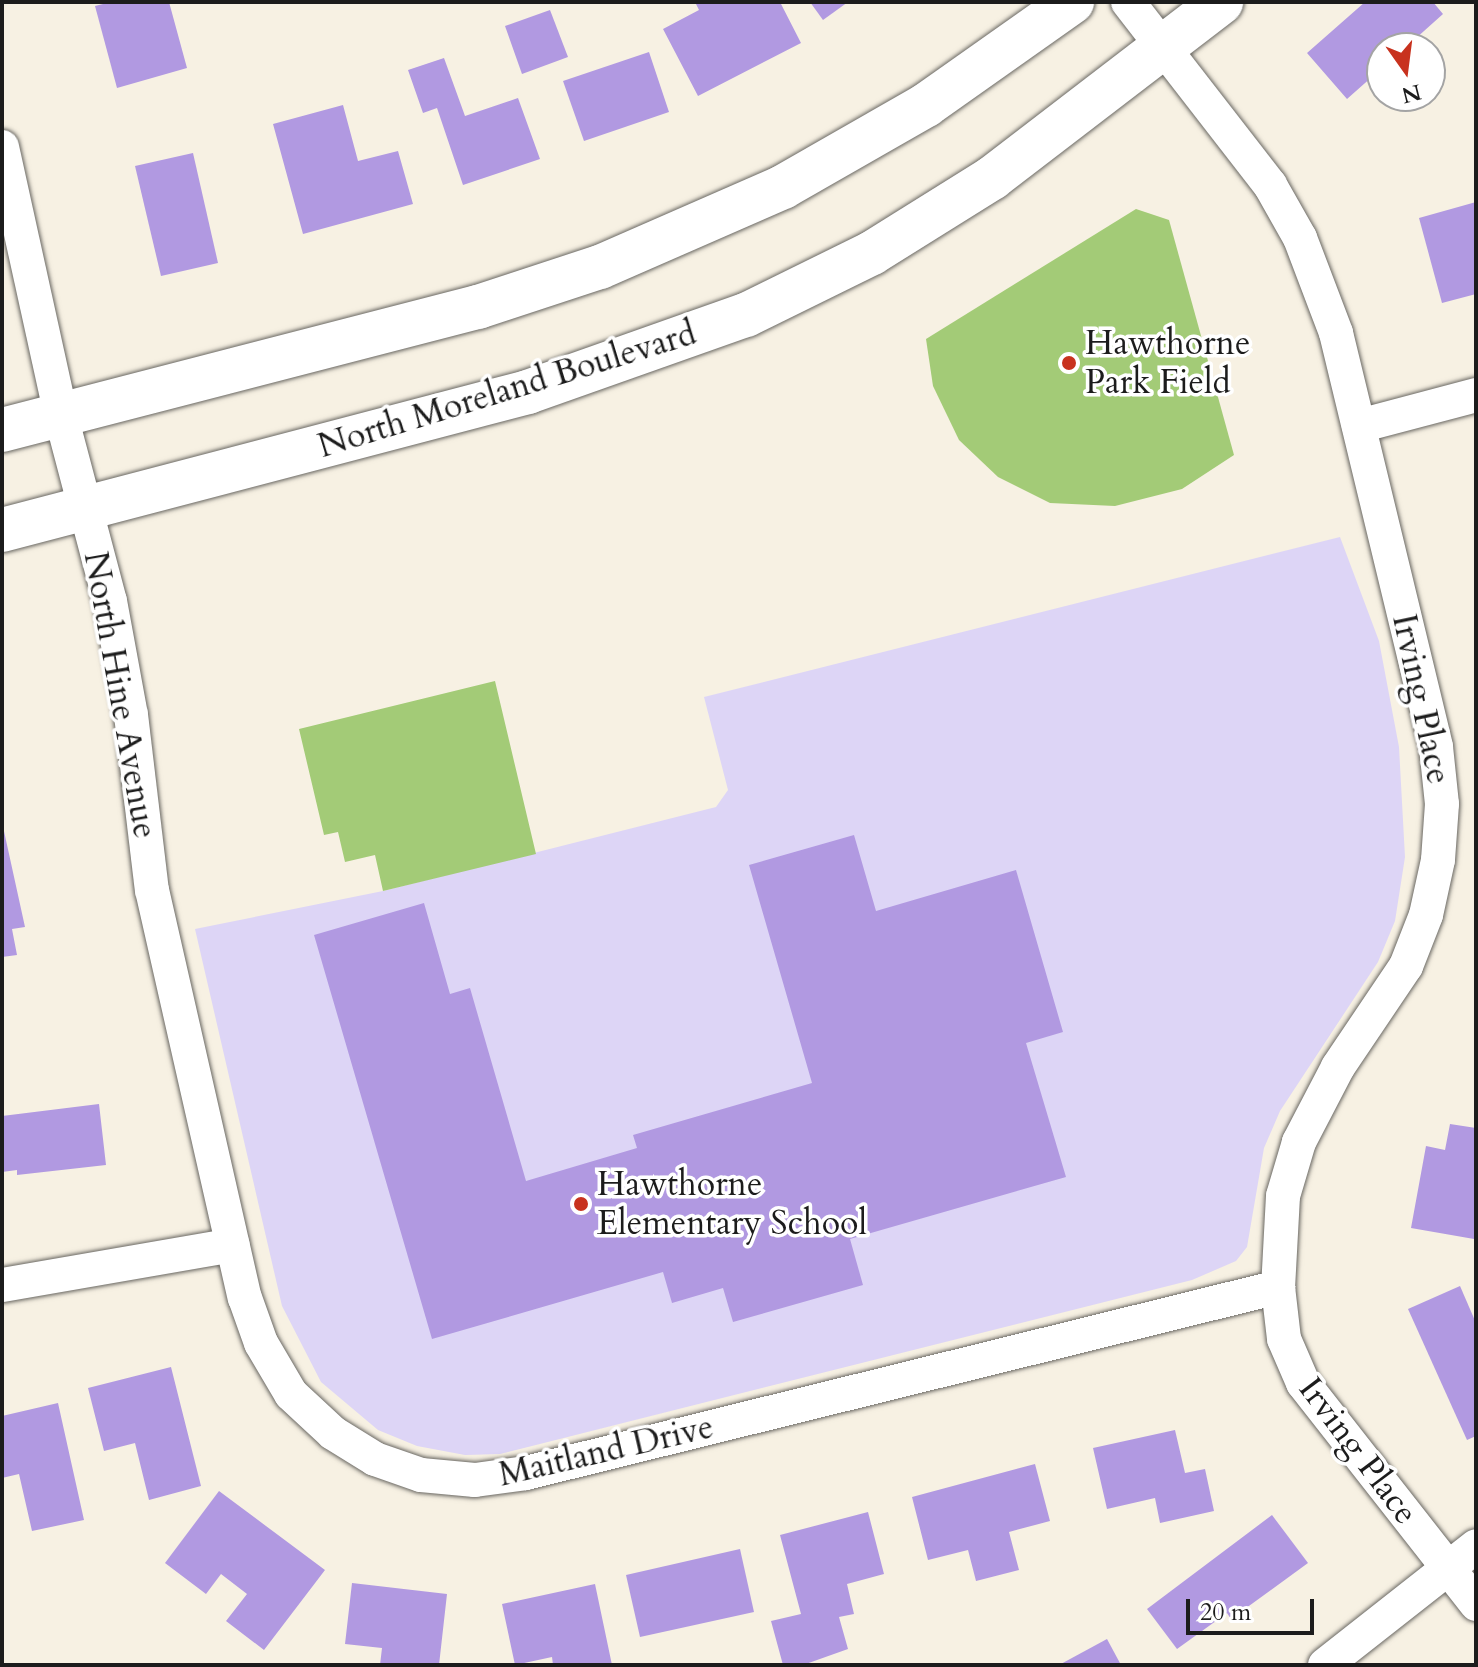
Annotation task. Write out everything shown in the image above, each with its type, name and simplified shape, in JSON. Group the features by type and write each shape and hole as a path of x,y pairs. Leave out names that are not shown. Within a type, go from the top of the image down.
{"street":[{"path":"2,430 478,307 627,256 783,187 926,105 1072,2"},
{"name":"Irving Place","path":"1128,2 1270,185 1300,238 1336,333 1436,747 1442,804 1438,860 1426,915 1406,966 1338,1067 1299,1142 1283,1196 1278,1287 1284,1339 1303,1383 1476,1604"},
{"name":"North Moreland Boulevard","path":"2,530 528,392 746,315 872,253 992,178 1166,48 1221,2"},
{"name":"North Hine Avenue","path":"2,147 61,416 110,601 131,715 152,890 233,1245"},
{"path":"1359,426 1476,395"},
{"path":"2,1285 233,1245"},
{"name":"Maitland Drive","path":"233,1245 261,1343 291,1394 333,1433 375,1459 449,1479 526,1473 1278,1287"},
{"path":"1325,1665 1476,1546"}],"shaded area":[{"path":"1340,537 1379,641 1399,747 1405,857 1395,921 1378,962 1280,1111 1264,1148 1247,1247 1236,1261 1192,1280 500,1454 465,1455 417,1446 378,1430 321,1382 282,1306 195,929 383,891 716,807 728,790 704,697"}],"green space":[{"name":"Hawthorne Park Field","path":"1136,209 1169,220 1234,455 1182,489 1115,506 1050,503 998,477 959,440 933,386 926,339"},
{"path":"495,681 536,854 383,891 375,855 345,862 338,832 324,835 299,729"}],"building":[{"path":"111,2 169,2 187,68 117,88 95,6"},
{"path":"695,2 780,2 801,43 698,96 663,29 699,10"},
{"path":"810,2 848,2 823,20"},
{"path":"1365,2 1433,2 1443,14 1423,32 1366,32 1366,82 1347,99 1307,53"},
{"path":"550,10 568,57 522,74 505,26"},
{"path":"649,52 669,112 584,141 563,81"},
{"path":"444,58 465,116 518,98 540,159 463,185 437,108 423,113 408,70"},
{"path":"343,105 358,161 398,151 413,204 303,234 273,124"},
{"path":"193,153 218,263 161,276 135,166"},
{"path":"1476,202 1476,294 1442,303 1419,218"},
{"path":"2,822 25,927 12,929 17,955 2,957"},
{"path":"854,835 876,911 1016,870 1063,1032 1026,1043 1066,1177 850,1239 863,1285 733,1322 723,1288 672,1303 663,1272 432,1339 314,935 424,903 450,994 470,988 526,1181 637,1148 633,1135 812,1083 749,865"},
{"path":"99,1104 106,1165 17,1175 17,1170 2,1172 2,1116"},
{"path":"1450,1124 1476,1128 1474,1239 1411,1228 1426,1146 1445,1150"},
{"path":"1460,1286 1476,1323 1476,1436 1467,1440 1408,1309"},
{"path":"171,1367 201,1486 149,1500 135,1443 104,1451 88,1388"},
{"path":"58,1403 84,1520 32,1531 19,1474 2,1478 2,1416"},
{"path":"1175,1430 1185,1473 1205,1469 1214,1511 1160,1523 1155,1498 1107,1509 1093,1448"},
{"path":"1035,1464 1050,1521 1009,1532 1019,1570 976,1581 968,1550 928,1560 912,1497"},
{"path":"219,1491 325,1570 264,1650 226,1621 247,1594 221,1574 206,1594 165,1563"},
{"path":"868,1512 884,1574 847,1584 854,1614 839,1617 848,1649 803,1665 783,1665 771,1621 801,1614 780,1535"},
{"path":"1272,1515 1308,1563 1231,1619 1227,1613 1177,1649 1147,1609"},
{"path":"740,1549 754,1612 640,1637 626,1575"},
{"path":"352,1583 447,1594 439,1665 380,1665 382,1648 345,1644"},
{"path":"595,1584 612,1665 553,1665 552,1657 515,1665 502,1604"},
{"path":"1107,1639 1121,1665 1059,1665"}],"place":[{"name":"Hawthorne Park Field","path":"1069,363"},
{"name":"Hawthorne Elementary School","path":"581,1204"}]}
